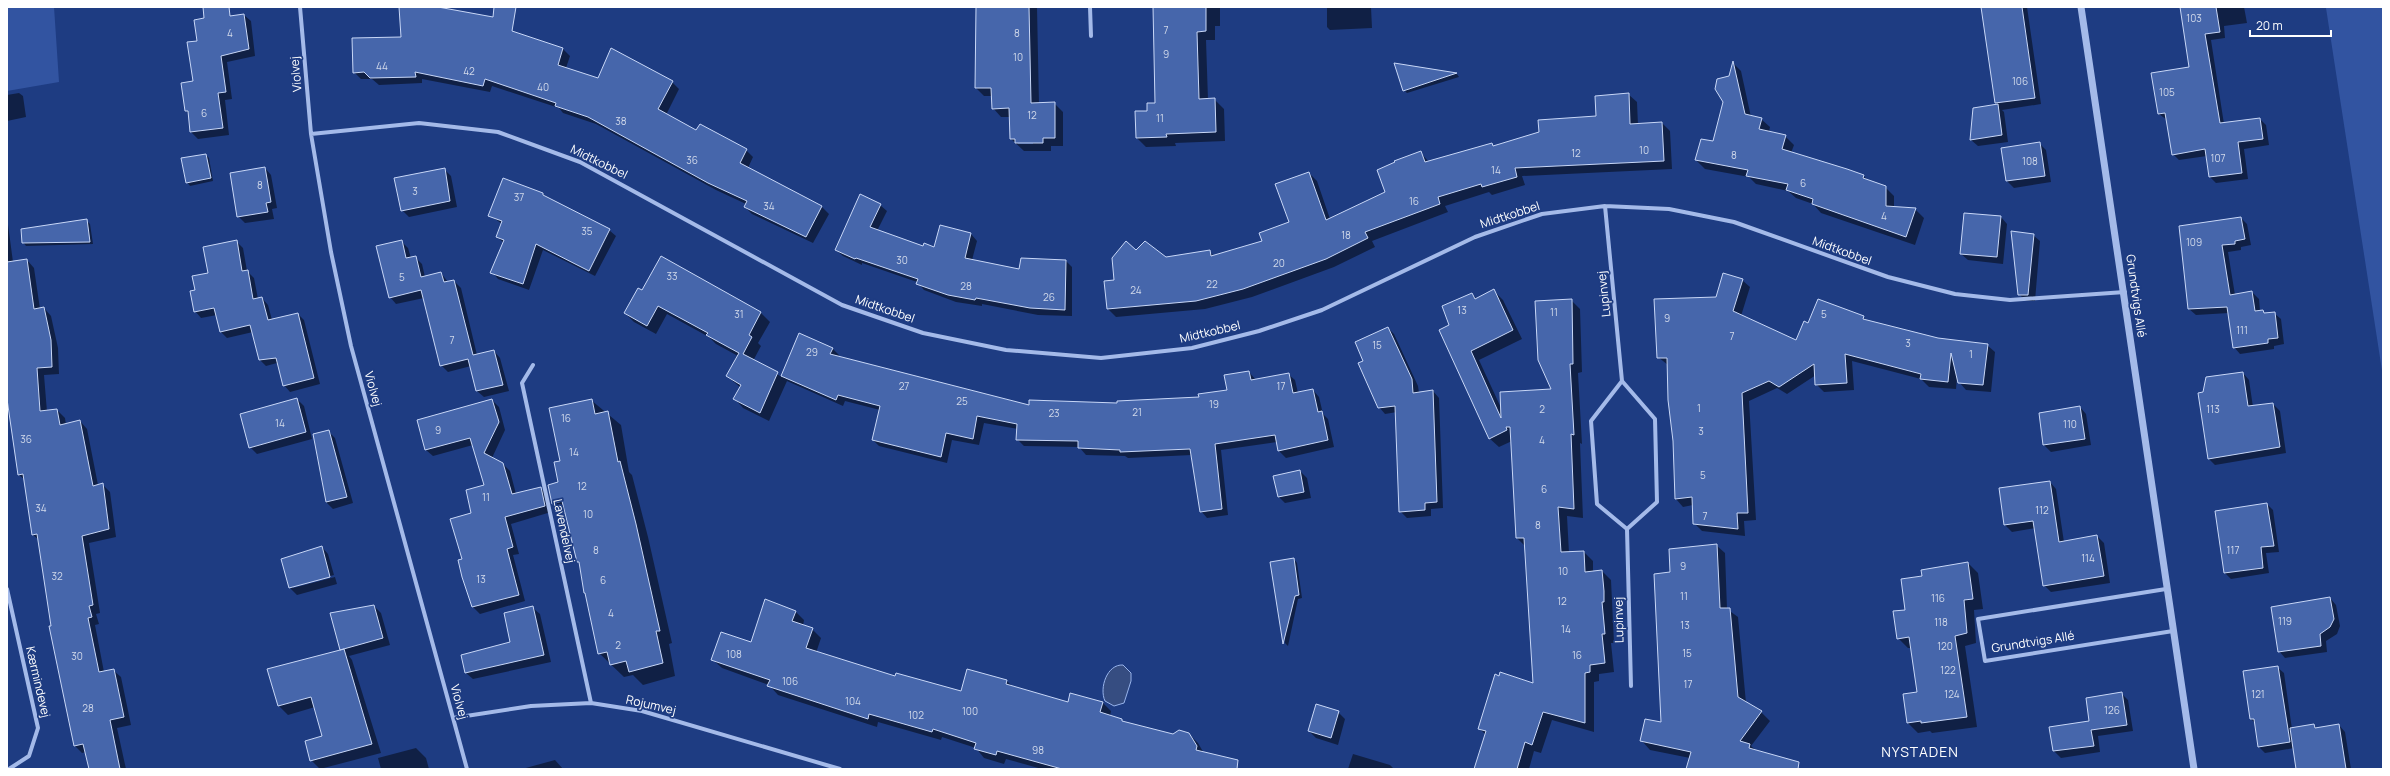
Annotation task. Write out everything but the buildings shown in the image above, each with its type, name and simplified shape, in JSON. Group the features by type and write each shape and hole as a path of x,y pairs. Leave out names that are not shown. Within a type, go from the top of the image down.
{"street":[{"name":"Violvej","path":"300,7 311,134 331,252 351,346 467,769"},
{"path":"1090,7 1091,36"},
{"name":"Grundtvigs Allé","path":"2081,7 2125,292 2166,589 2194,769"},
{"name":"Midtkobbel","path":"311,134 420,123 498,132 580,162 842,305 923,333 998,349 1101,358 1192,348 1259,331 1322,310 1475,237 1542,214 1605,206 1669,209 1734,222 1888,278 1955,294 2010,300 2125,292"},
{"name":"Lupinvej","path":"1605,206 1622,381"},
{"name":"Lavendelvej","path":"533,365 522,383 591,703"},
{"path":"1622,381 1655,419 1657,502 1627,529 1597,504 1591,421 1622,381"},
{"name":"Lupinvej","path":"1627,529 1631,686"},
{"name":"Kærmindevej","path":"7,589 38,728 29,756 9,769"},
{"name":"Grundtvigs Allé","path":"2166,589 1978,619 1985,660 2173,631"},
{"name":"Rojumvej","path":"453,718 531,706 591,703 642,711 840,769"}],"shaded area":[{"path":"7,7 54,7 59,82 7,91"},
{"path":"2326,8 2383,8 2383,377"},
{"path":"1123,665 1131,673 1131,681 1124,703 1114,706 1105,701 1103,696 1104,684 1113,668"}],"district":[{"name":"NYSTADEN","path":"1920,752"}]}
